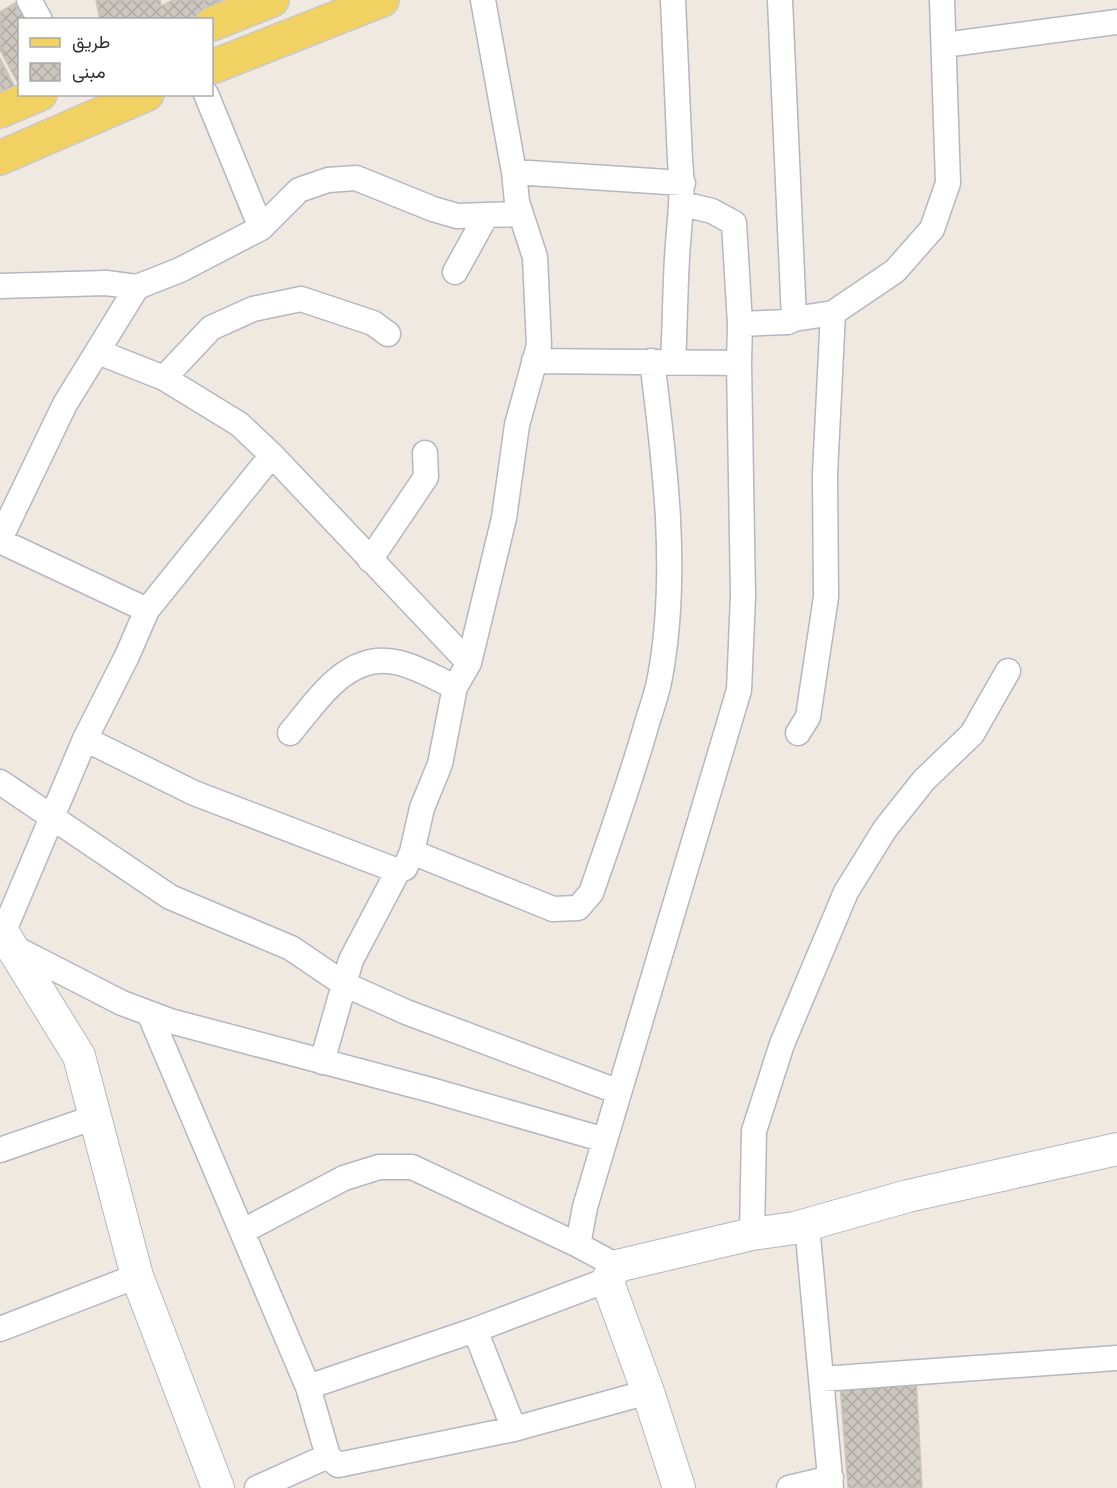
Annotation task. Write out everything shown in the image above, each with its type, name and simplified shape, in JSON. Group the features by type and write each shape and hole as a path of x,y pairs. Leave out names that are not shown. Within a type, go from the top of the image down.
{"main road":[{"path":"213,67 382,0"},
{"path":"213,24 263,2"},
{"path":"0,111 35,96"},
{"path":"0,158 142,96"}],"street":[{"path":"29,0 39,18"},
{"path":"322,1062 351,960 398,871 405,868 412,852 422,808 440,764 455,687 469,663 504,518 517,425 539,345 535,257 517,202 514,172 483,0"},
{"path":"412,852 554,909 578,908 591,893 633,773 660,679 668,619 668,548 662,443 663,361 683,194 673,0"},
{"path":"780,0 794,319"},
{"path":"741,324 788,322 833,313 895,271 932,229 948,183 942,0"},
{"path":"944,45 1117,22"},
{"path":"207,96 261,228"},
{"path":"514,172 683,194 734,223 741,324 739,363 742,596 739,690 585,1207 578,1245"},
{"path":"0,286 106,283 137,288 180,270 261,228 299,190 328,180 356,178 457,216 521,214"},
{"path":"454,272 486,216"},
{"path":"137,288 65,404 0,540 147,610"},
{"path":"164,378 211,328 253,309 302,299 373,323 388,334"},
{"path":"798,733 808,717 826,597 825,474 833,313"},
{"path":"98,352 164,378 239,424 272,454 469,663"},
{"path":"534,361 739,363"},
{"path":"370,560 426,477 425,453"},
{"path":"5,936 51,817 85,739 127,656 147,610 272,454"},
{"path":"291,733 324,693 346,672 370,660 396,662 455,687"},
{"path":"752,1234 754,1131 782,1044 846,892 885,829 924,780 972,734 1008,671"},
{"path":"85,739 194,793 398,871"},
{"path":"0,782 170,897 291,948 344,984 406,1012 619,1092"},
{"path":"5,936 122,1004 170,1021 430,1089 605,1140"},
{"path":"5,936 79,1056 137,1276 218,1488"},
{"path":"149,1013 308,1386 328,1456 338,1465 514,1429 648,1392"},
{"path":"0,1150 95,1116"},
{"path":"308,1386 475,1330 612,1273 752,1234 807,1225 908,1196 1117,1149"},
{"path":"243,1231 344,1178 379,1167 412,1167 578,1245 612,1273 679,1488"},
{"path":"789,1488 831,1483 807,1225"},
{"path":"0,1329 137,1276"},
{"path":"475,1330 514,1429"},
{"path":"822,1379 1117,1358"},
{"path":"257,1488 328,1456"}],"building":[{"path":"96,0 160,0 161,6 173,0 248,0 210,18 100,18"},
{"path":"15,3 24,18 18,18 18,83 0,50 0,12"},
{"path":"0,58 17,91 0,99"},
{"path":"916,1378 922,1488 848,1488 840,1384"}]}
